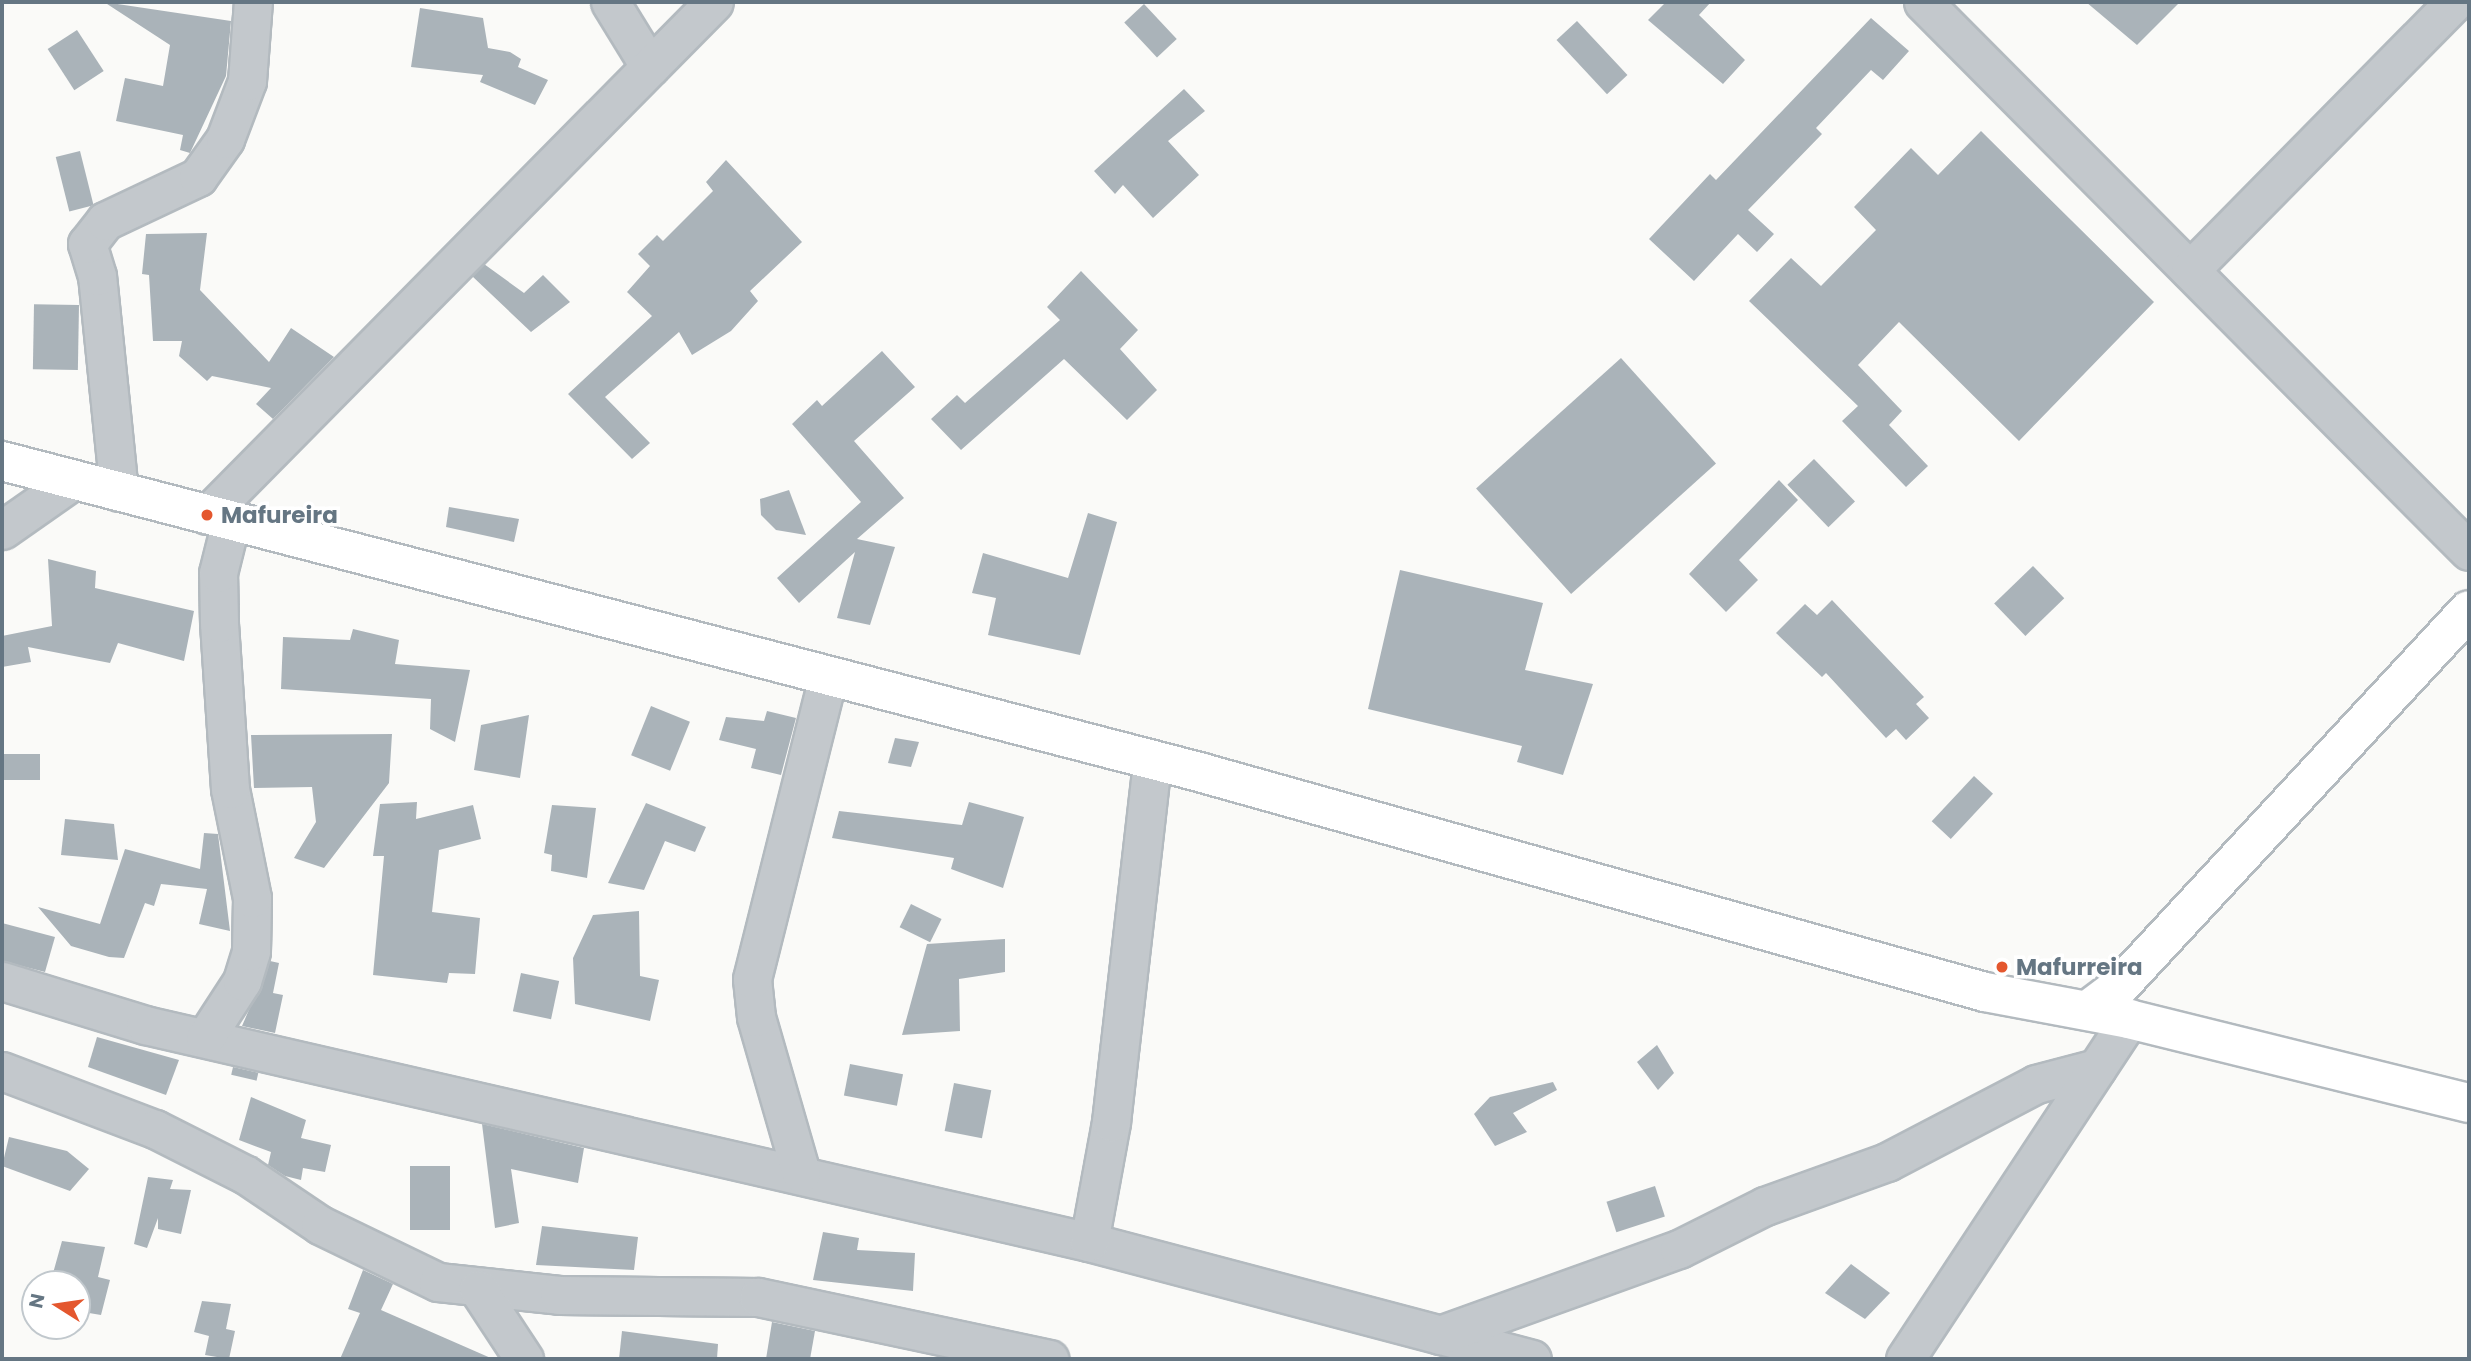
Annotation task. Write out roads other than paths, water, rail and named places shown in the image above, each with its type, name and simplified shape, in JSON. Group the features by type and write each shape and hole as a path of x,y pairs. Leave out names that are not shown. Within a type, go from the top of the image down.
{"main road":[{"path":"2,461 1152,760 1985,992 2129,1019 2469,1103"},
{"path":"2088,1010 2119,988 2469,610"}],"street":[{"path":"119,492 97,276 87,244 105,221 198,177 225,138 244,93 253,2"},
{"path":"610,2 650,67"},
{"path":"205,1038 242,981 251,951 252,898 230,789 219,622 219,518 715,2"},
{"path":"1923,2 2469,551"},
{"path":"2190,270 2454,2"},
{"path":"2,530 72,481"},
{"path":"801,1173 756,1017 752,979 828,676"},
{"path":"1089,1242 1111,1122 1152,760"},
{"path":"2,981 205,1038 801,1173 1089,1242 1532,1359"},
{"path":"1905,1359 2129,1019"},
{"path":"1440,1335 1679,1249 1765,1206 1887,1161 2036,1084 2097,1068"},
{"path":"2,1071 155,1129 246,1175 320,1225 438,1282 478,1289 758,1297 944,1348 1049,1359"},
{"path":"478,1289 524,1359"}],"place":[{"name":"Mafureira","path":"207,515"},
{"name":"Mafurreira","path":"2002,967"}]}
